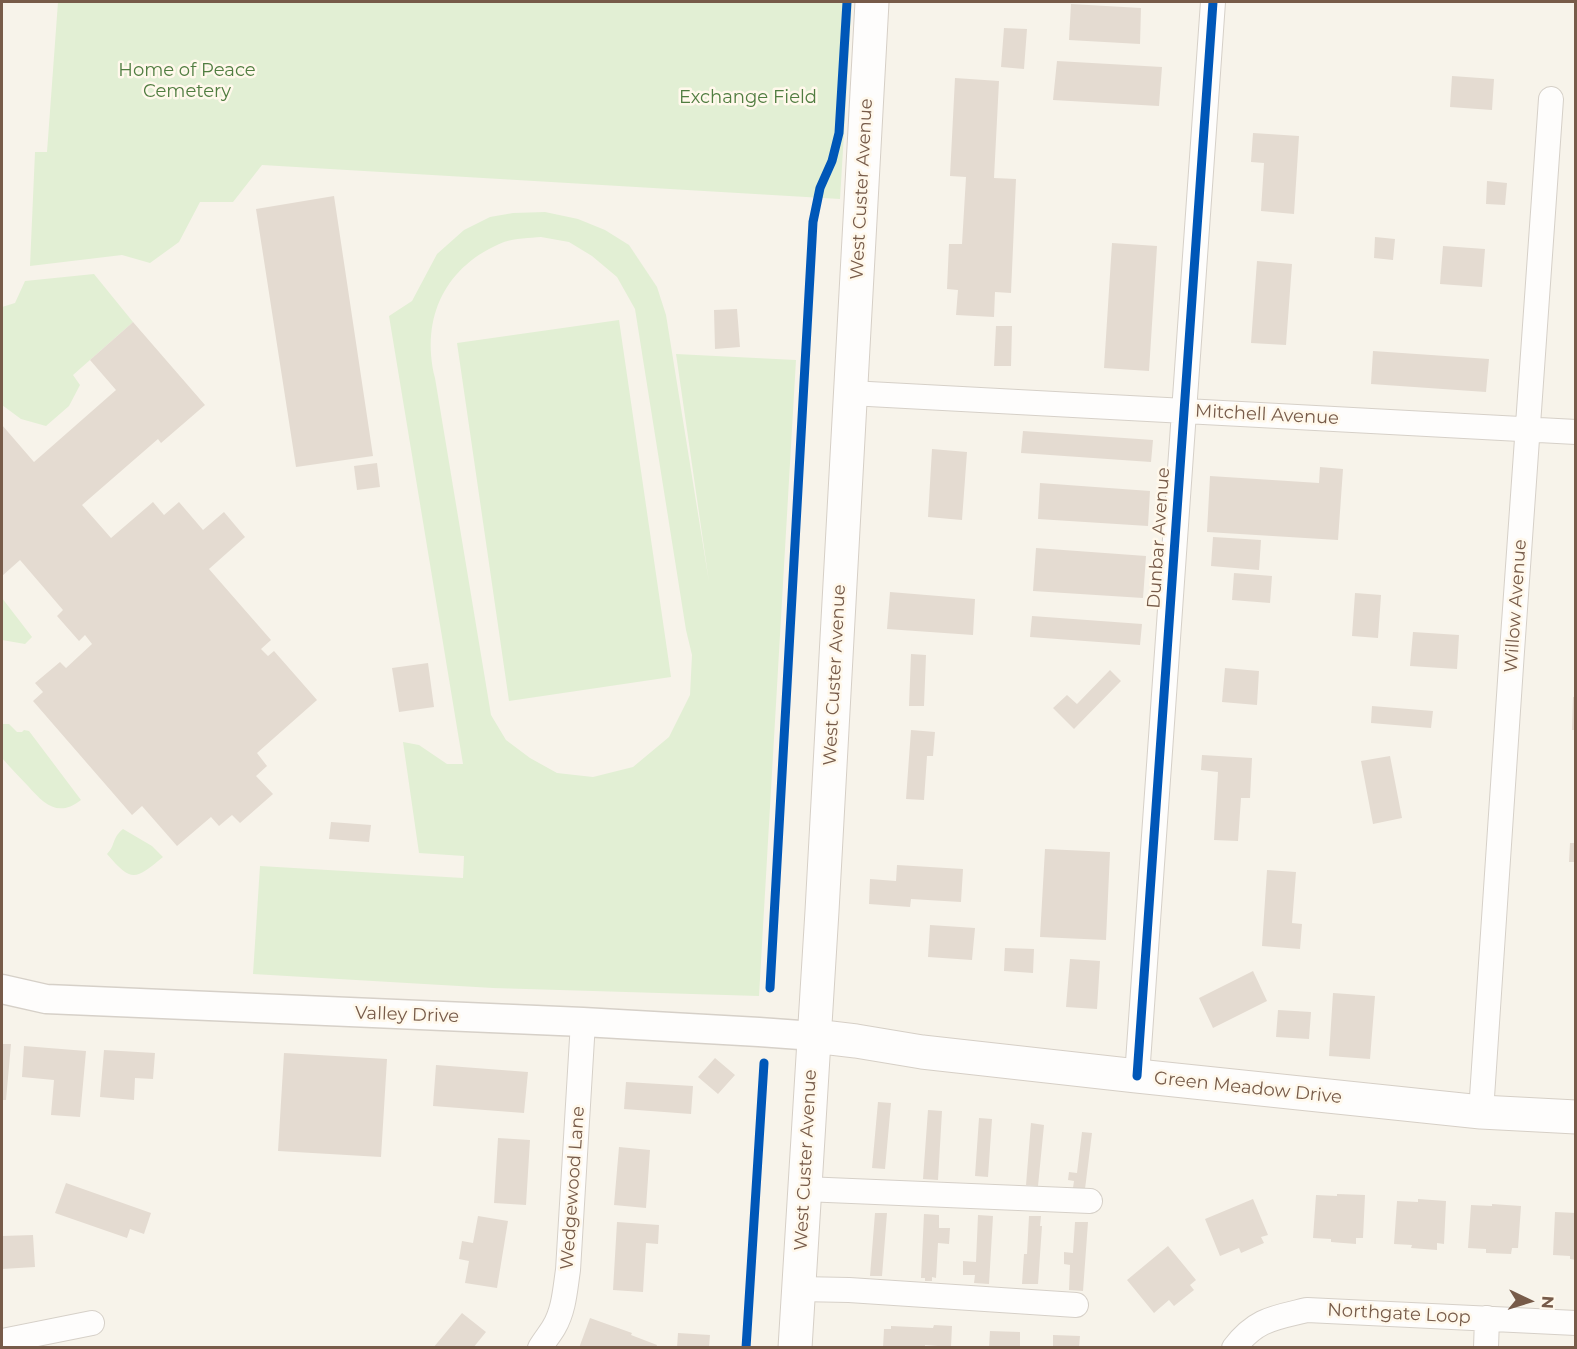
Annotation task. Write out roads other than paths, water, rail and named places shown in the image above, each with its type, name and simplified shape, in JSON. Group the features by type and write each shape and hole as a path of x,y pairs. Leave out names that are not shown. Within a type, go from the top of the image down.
{"main road":[{"name":"West Custer Avenue","path":"795,1347 872,2"},
{"name":"Green Meadow Drive","path":"814,1036 922,1052 1137,1076 1481,1112 1575,1117"}],"street":[{"name":"Dunbar Avenue","path":"1137,1076 1213,2"},
{"name":"Willow Avenue","path":"1481,1112 1497,853 1551,99"},
{"name":"Mitchell Avenue","path":"850,393 1575,432"},
{"name":"Valley Drive","path":"2,989 46,999 583,1022 814,1036"},
{"name":"Wedgewood Lane","path":"540,1347 554,1328 560,1313 568,1270 583,1022"},
{"path":"804,1189 1090,1201"},
{"path":"799,1288 1076,1305"},
{"name":"Northgate Loop","path":"1234,1347 1243,1336 1264,1321 1307,1310 1575,1323"},
{"path":"1486,1347 1487,1318"},
{"path":"2,1341 92,1323"}],"park label":[{"name":"Home of Peace Cemetery","path":"187,82"},
{"name":"Exchange Field","path":"748,98"}]}
